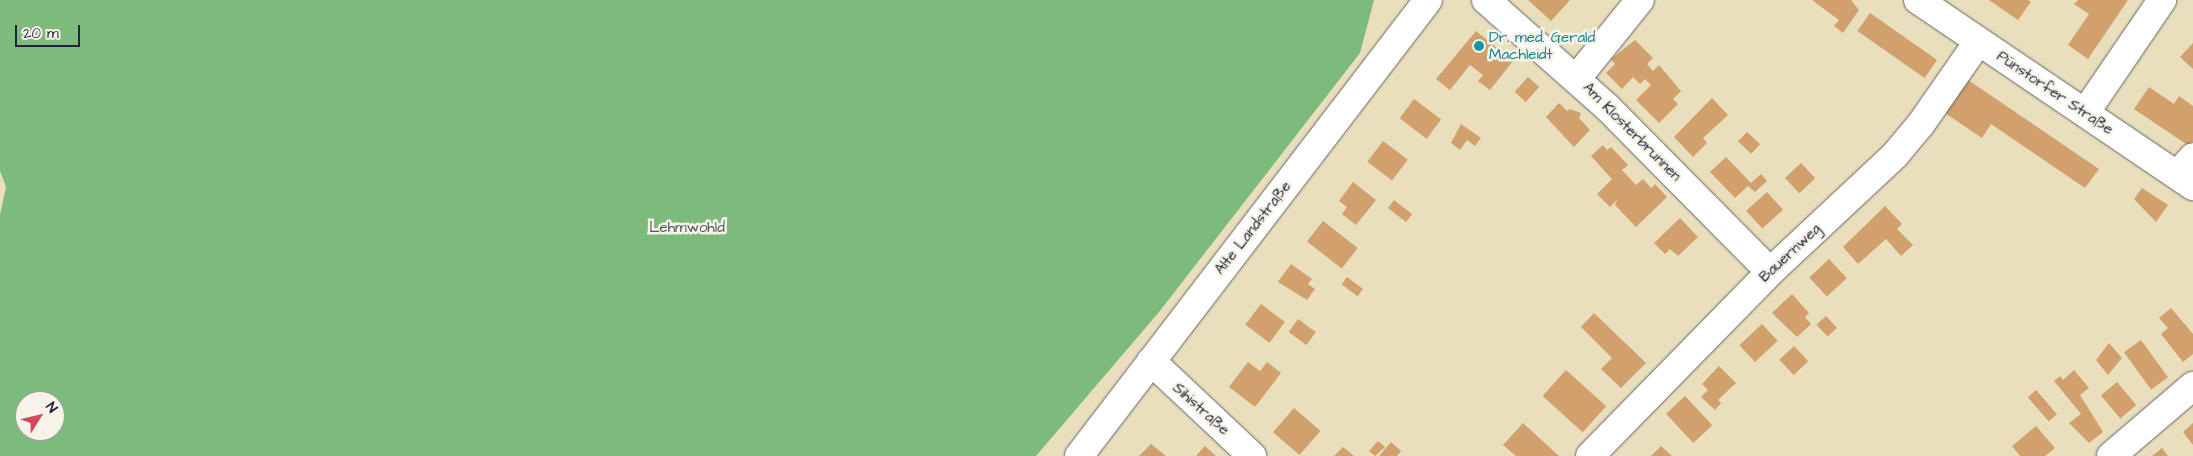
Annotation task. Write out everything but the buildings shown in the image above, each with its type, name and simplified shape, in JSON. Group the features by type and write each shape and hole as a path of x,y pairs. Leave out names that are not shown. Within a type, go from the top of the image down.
{"street":[{"name":"Alte Landstraße","path":"1079,456 1428,0"},
{"name":"Am Klosterbrunnen","path":"1486,0 1576,78 1770,272"},
{"path":"1576,78 1640,0"},
{"name":"Pünstorfer Straße","path":"1918,0 2085,113 2188,173"},
{"path":"2085,113 2162,0"},
{"name":"Bauernweg","path":"1590,456 1770,272 1895,155 1921,124 1978,42"},
{"name":"Sihistraße","path":"1151,361 1252,456"},
{"path":"2111,456 2193,386"}],"green space":[{"name":"Lehmwohld","path":"0,0 1374,0 1360,53 1159,312 1036,456 0,456 0,215 6,187 0,171"}],"place":[{"name":"Dr. med. Gerald Machleidt","path":"1479,46"}]}
